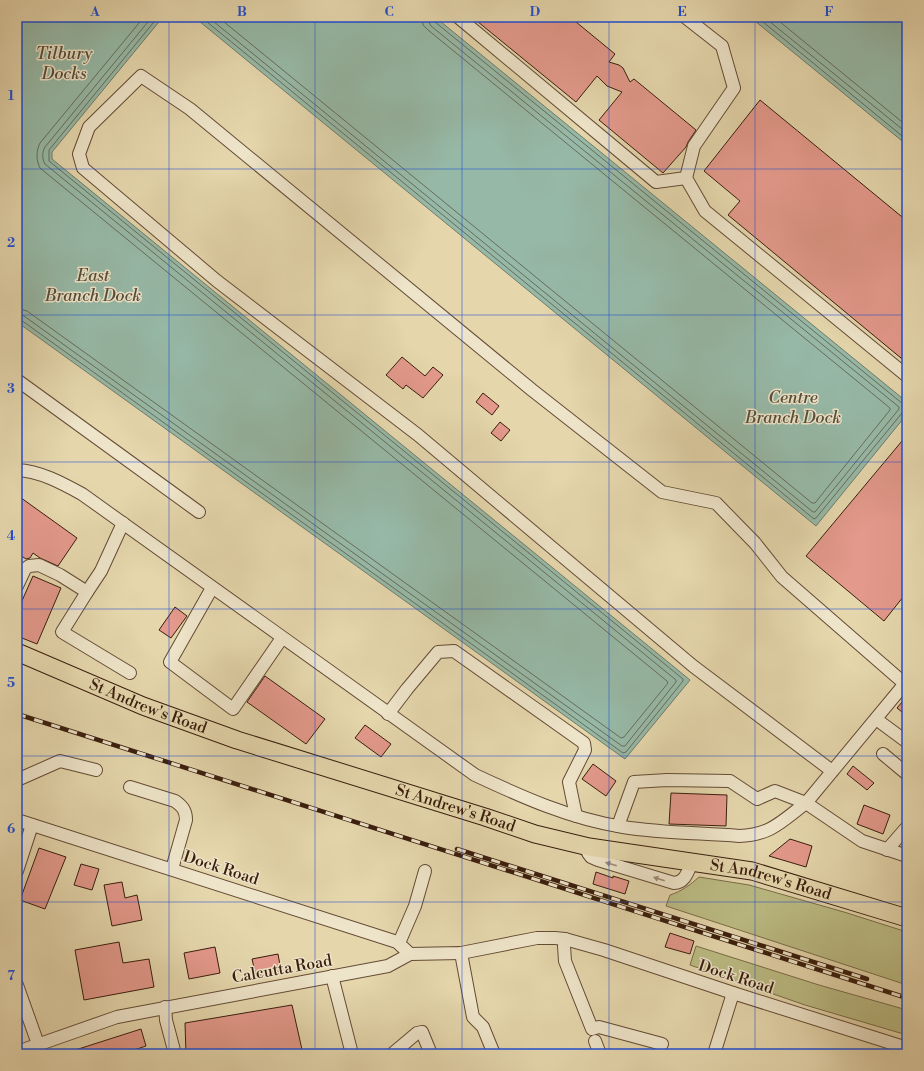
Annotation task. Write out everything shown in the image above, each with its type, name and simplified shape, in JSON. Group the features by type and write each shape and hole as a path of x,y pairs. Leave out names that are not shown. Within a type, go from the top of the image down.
{"highway":[{"name":"St Andrew's Road","path":"17,652 144,706 237,740 535,834 589,847 752,871 907,918"}],"street":[{"path":"458,17 656,182 686,178"},
{"path":"685,17 722,46 734,88 694,146 686,178 705,211 907,376"},
{"path":"17,470 25,470 55,480 82,494 475,775 531,801 576,816 618,826 658,830 749,836 759,834 778,825 806,803 906,683 782,577 755,543 716,503 662,492 532,390 190,109 141,76 89,127 79,154 83,168 217,281 418,435 693,666 832,771"},
{"path":"17,380 199,512"},
{"path":"123,523 102,572 87,592 62,632 130,673"},
{"path":"17,586 25,569 29,566 40,565 60,575 87,592"},
{"path":"212,588 170,662 233,709 282,638"},
{"path":"388,714 438,652 454,651 584,743 586,750 569,782 576,816"},
{"path":"876,718 907,742"},
{"path":"883,754 907,774"},
{"path":"17,780 60,761 96,770"},
{"path":"618,826 634,782 667,780 730,781 757,798 775,791 806,803 862,841 907,856"},
{"path":"130,787 175,801 184,809 186,820 172,869"},
{"name":"Dock Road","path":"17,820 399,943 410,954"},
{"path":"17,871 32,825"},
{"path":"887,850 907,827"},
{"path":"589,847 588,853 591,857 674,884 686,877 692,862"},
{"path":"399,943 415,906 425,871"},
{"name":"Calcutta Road","path":"17,1052 117,1017 388,966 410,954 461,952 537,938 560,938"},
{"path":"560,938 564,946 565,961 600,1054"},
{"name":"Dock Road","path":"560,938 604,950 733,993 907,1048"},
{"path":"461,952 473,1017 483,1028 494,1054"},
{"path":"332,976 352,1054"},
{"path":"17,985 38,1044"},
{"path":"714,1054 733,993"},
{"path":"165,1007 166,1020 175,1054"},
{"path":"593,1035 598,1027 662,1044"},
{"path":"392,1054 417,1033 422,1032 431,1054"}],"green space":[{"path":"699,877 749,885 844,912 907,932 907,985 666,906 670,895 686,888"},
{"path":"696,946 819,985 907,1010 907,1035 805,1005 690,965"}],"water":[{"name":"East Branch Dock","path":"17,17 163,17 52,152 52,159 690,680 625,759 17,322"},
{"name":"Centre Branch Dock","path":"194,17 435,17 907,402 907,414 816,526"},
{"path":"750,17 907,17 907,145"}],"building":[{"path":"472,17 570,17 615,54 609,62 623,68 630,82 634,79 696,130 686,147 663,173 599,120 622,92 607,86 597,76 576,102"},
{"path":"760,100 907,221 907,363 728,215 740,201 704,171"},
{"path":"402,357 425,376 433,367 443,375 423,398 406,385 403,389 386,375"},
{"path":"483,393 499,406 492,415 476,402"},
{"path":"500,422 510,430 501,441 491,433"},
{"path":"907,435 907,592 884,621 806,556"},
{"path":"17,495 77,538 58,566 40,558 33,553 30,558 26,559 17,553"},
{"path":"33,576 61,588 37,644 17,636 17,612"},
{"path":"175,607 187,616 171,638 159,630"},
{"path":"265,676 325,719 306,744 247,702"},
{"path":"907,696 907,716 897,708"},
{"path":"365,725 391,744 381,757 355,738"},
{"path":"593,764 616,781 606,796 582,779"},
{"path":"853,766 874,783 867,790 847,774"},
{"path":"671,793 727,795 726,826 669,824"},
{"path":"864,805 890,815 883,834 857,824"},
{"path":"790,839 812,846 806,867 769,856"},
{"path":"39,848 66,857 45,909 20,900"},
{"path":"81,864 99,869 92,890 74,885"},
{"path":"596,872 613,878 613,876 629,881 625,894 593,884"},
{"path":"122,882 125,898 137,895 142,920 112,926 104,885"},
{"path":"670,933 694,941 690,954 665,947"},
{"path":"119,942 123,963 149,959 154,987 84,1000 75,950"},
{"path":"215,947 220,973 189,979 184,953"},
{"path":"278,954 281,971 256,976 252,959"},
{"path":"292,1005 303,1054 186,1054 185,1023"},
{"path":"141,1029 146,1046 122,1054 70,1054 69,1052"}],"railway":[{"path":"17,714 907,998"},
{"path":"457,849 867,979"}],"water label":[{"name":"Tilbury Docks","path":"64,64"}]}
